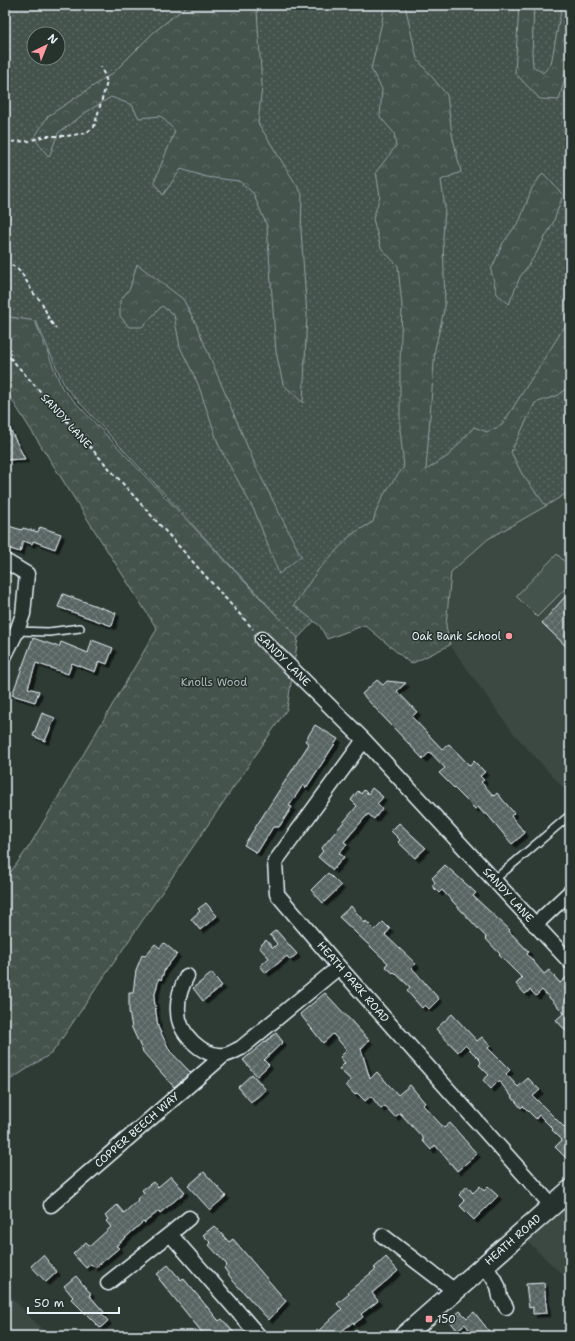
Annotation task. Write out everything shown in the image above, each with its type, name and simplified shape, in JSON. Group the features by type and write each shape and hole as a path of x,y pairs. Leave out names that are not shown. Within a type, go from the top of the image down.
{"street":[{"path":"5,655 17,631 23,614 26,574 7,562"},
{"name":"SANDY LANE","path":"262,639 364,740 570,962"},
{"name":"HEATH PARK ROAD","path":"364,740 275,862 277,894 339,967 552,1206"},
{"path":"535,925 570,892"},
{"name":"COPPER BEECH WAY","path":"51,1205 224,1055 241,1048 339,967"},
{"path":"187,976 179,993 177,1013 185,1033 202,1050 224,1055"},
{"name":"HEATH ROAD","path":"404,1336 570,1190"},
{"path":"108,1283 189,1218"},
{"path":"170,1234 259,1336"},
{"path":"383,1236 455,1291"},
{"path":"485,1265 498,1286 500,1297 506,1307"}],"lane":[{"path":"17,631 49,632 80,628"},
{"path":"494,880 570,815"}],"path":[{"path":"5,142 29,141 45,136 67,136 86,133 94,127 107,82 101,67"},
{"path":"5,262 20,269 32,291 42,302 48,320 56,328"},
{"name":"SANDY LANE","path":"5,352 262,639"}],"shaded area":[{"name":"Oak Bank School","path":"570,491 570,795 514,734 450,645 446,626 451,572 488,539"},
{"path":"570,1205 570,1282 527,1241"},
{"path":"5,1290 48,1336 5,1336"}],"green space":[{"path":"5,5 570,5 570,491 546,506 368,565 298,638 65,387 36,321 5,320"},
{"path":"188,5 258,5 257,11 262,86 258,123 302,194 301,231 307,315 303,403 283,384 276,352 267,226 253,193 239,181 206,177 181,169 163,195 154,182 175,131 161,116 139,118 132,105 111,97 88,111 58,133 49,157 34,138 48,116 113,73 154,32"},
{"path":"384,5 405,5 417,59 447,95 452,134 461,172 441,180 445,208 443,237 445,306 435,349 426,470 448,456 474,427 487,432 502,425 563,329 570,321 570,384 559,395 535,403 511,452 522,474 546,506 488,539 451,572 446,626 450,645 411,664 365,625 327,639 320,626 294,605 318,570 352,534 373,522 381,499 404,467 400,430 402,306 398,266 381,248 373,219 380,196 376,172 396,146 394,133 380,117 382,89 371,69 382,22"},
{"path":"519,5 534,5 532,53 533,66 543,73 551,64 562,5 570,5 570,60 559,100 540,99 515,73"},
{"path":"543,173 563,195 553,223 536,254 520,277 509,304 497,294 491,270 503,243 520,220 532,188"},
{"path":"137,264 183,299 196,324 256,467 301,556 279,574 255,512 219,446 198,384 180,347 174,315 162,306 142,327 129,327 120,316 120,301 130,288"},
{"name":"Knolls Wood","path":"5,316 35,321 62,388 298,638 287,709 52,1053 5,1083 5,880 30,845 157,629 5,389"},
{"path":"557,554 570,567 570,584 537,617 516,596"}],"building":[{"path":"5,419 25,459 5,460"},
{"path":"5,525 22,530 23,528 38,532 40,527 61,534 55,549 33,541 32,544 23,541 20,552 7,548 8,543 5,542"},
{"path":"570,591 570,650 542,623"},
{"path":"63,594 116,613 112,626 58,607"},
{"path":"33,638 59,647 61,642 88,653 92,640 113,648 107,664 99,661 95,672 72,663 68,674 36,663 28,688 39,691 35,702 12,695"},
{"path":"377,680 383,685 387,681 406,683 397,691 417,712 412,717 442,749 449,744 470,766 474,761 485,772 480,776 484,780 481,782 494,796 497,793 514,813 511,816 525,833 512,844 486,813 485,815 478,807 475,809 439,773 445,768 430,752 423,759 362,694"},
{"path":"42,713 55,718 45,741 33,736"},
{"path":"315,725 338,739 306,788 303,785 289,806 292,807 279,827 273,827 257,853 244,845 309,744 305,741"},
{"path":"372,788 383,797 377,804 382,809 374,819 368,814 344,842 347,844 339,853 344,857 333,870 318,857 323,851 321,849 357,806 351,800 358,791 361,794 364,790 368,794"},
{"path":"399,823 426,848 415,858 398,842 400,840 391,831"},
{"path":"445,865 476,893 473,896 510,930 509,931 529,952 527,954 544,974 549,970 560,983 570,974 570,1035 556,1020 564,1013 542,990 536,996 530,990 525,994 516,984 522,978 499,955 500,954 485,938 486,937 442,890 439,893 432,886 435,882 432,878"},
{"path":"328,873 341,886 323,903 311,890"},
{"path":"206,903 217,916 200,930 191,919 200,911 198,909"},
{"path":"351,906 365,923 366,921 375,930 383,922 390,929 385,935 416,964 412,968 439,999 429,1009 425,1005 422,1008 407,991 410,987 385,966 388,963 339,917"},
{"path":"276,930 297,954 290,960 287,956 266,973 260,966 269,958 259,947 266,940 273,948 277,944 270,935"},
{"path":"164,943 177,954 165,969 161,980 159,978 154,998 158,1027 170,1051 191,1073 174,1087 143,1052 132,1028 129,1011 129,993 133,993 136,970 142,955 145,956 155,944 160,948"},
{"path":"212,973 222,986 203,1001 193,988"},
{"path":"325,993 369,1040 361,1049 370,1079 377,1072 398,1095 410,1085 425,1103 423,1105 444,1128 450,1123 477,1154 457,1171 435,1145 431,1150 422,1140 424,1139 400,1113 395,1117 385,1106 381,1109 371,1096 365,1101 357,1093 355,1095 346,1085 351,1080 339,1069 345,1063 340,1057 347,1050 333,1034 323,1043 300,1014"},
{"path":"452,1014 477,1041 482,1037 490,1046 488,1048 510,1070 506,1074 518,1087 528,1078 540,1090 533,1096 570,1133 570,1162 555,1147 562,1140 539,1115 536,1119 523,1106 521,1108 499,1081 491,1089 483,1080 489,1075 479,1065 481,1063 480,1060 465,1045 458,1052 436,1029"},
{"path":"276,1033 283,1042 264,1060 269,1065 257,1076 243,1060"},
{"path":"252,1074 266,1090 251,1102 238,1087"},
{"path":"204,1172 226,1196 210,1210 188,1186"},
{"path":"171,1176 185,1192 160,1213 159,1211 144,1223 143,1222 116,1246 119,1248 95,1268 91,1264 86,1268 73,1254 86,1242 90,1246 111,1227 106,1221 108,1219 105,1216 117,1205 124,1213 144,1193 142,1190 153,1182 158,1187"},
{"path":"467,1186 473,1193 480,1186 484,1191 488,1187 498,1196 474,1220 460,1206 465,1201 459,1195"},
{"path":"214,1226 229,1242 233,1239 286,1301 269,1320 234,1282 224,1268 227,1265 209,1245 211,1243 203,1235"},
{"path":"43,1255 57,1272 46,1282 31,1266"},
{"path":"386,1257 398,1271 372,1293 378,1301 361,1314 363,1317 354,1324 353,1322 336,1336 334,1333 330,1336 313,1336 342,1309 337,1304 349,1294 348,1292 376,1269 374,1268"},
{"path":"168,1265 181,1280 183,1278 219,1321 222,1319 237,1336 205,1336 159,1279 160,1277 157,1274"},
{"path":"76,1276 91,1294 89,1295 104,1312 102,1314 108,1321 100,1328 71,1299 73,1297 64,1286"},
{"path":"544,1283 547,1313 533,1314 533,1307 529,1308 526,1284"},
{"path":"460,1311 467,1318 474,1312 493,1336 474,1336 465,1324 457,1330 449,1320"}],"place":[{"name":"Oak Bank School","path":"509,636"},
{"name":"150","path":"429,1319"}]}
